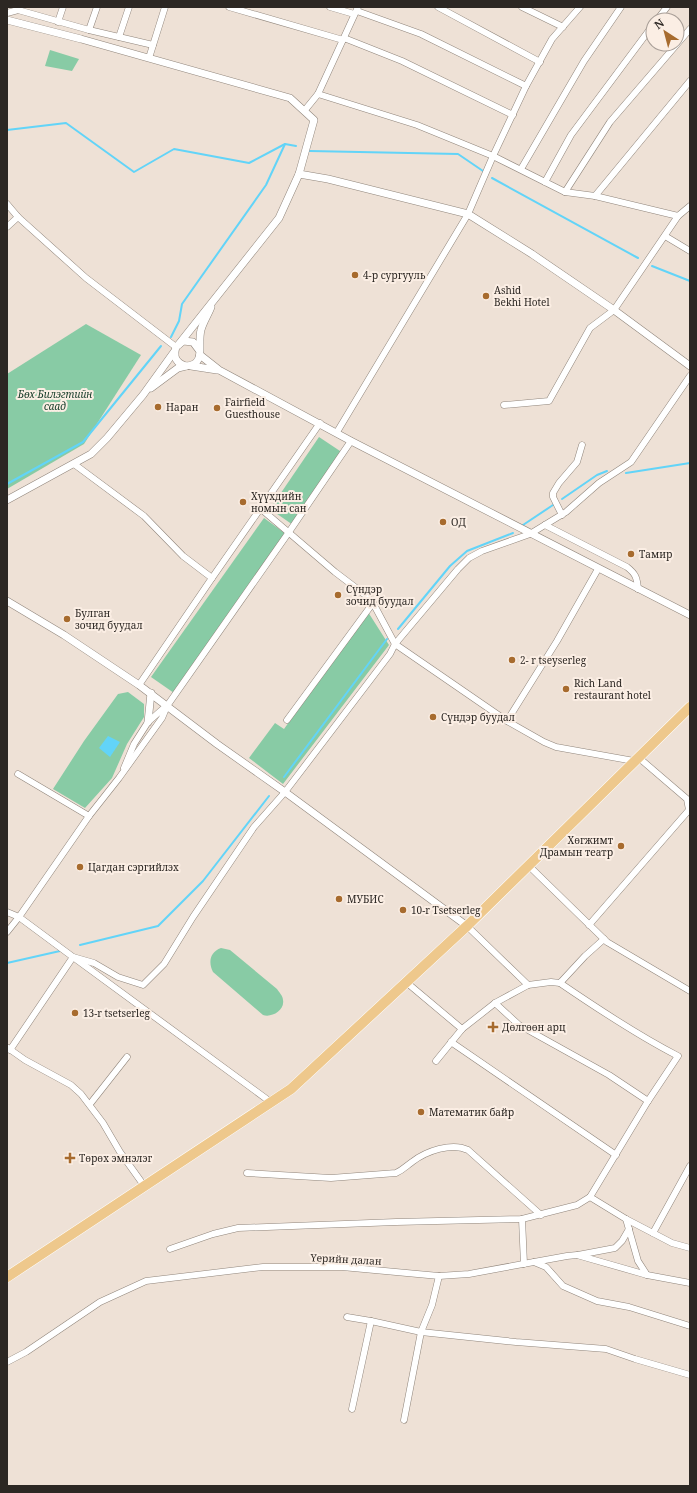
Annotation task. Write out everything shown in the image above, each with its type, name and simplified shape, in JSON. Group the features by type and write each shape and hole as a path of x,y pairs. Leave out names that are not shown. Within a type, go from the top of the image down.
{"highway":[{"path":"7,1277 291,1089 467,926 690,707"}],"street":[{"path":"58,22 63,7"},
{"path":"89,30 97,7"},
{"path":"119,37 129,7"},
{"path":"149,58 165,7"},
{"path":"229,7 344,39 402,61 513,115"},
{"path":"330,7 356,11 421,34 526,86"},
{"path":"438,7 540,62"},
{"path":"522,7 563,27"},
{"path":"337,432 468,214 526,86 552,39 580,7"},
{"path":"520,170 584,61 621,7"},
{"path":"7,13 18,10 89,30 153,44"},
{"path":"305,110 318,94 356,11"},
{"path":"7,20 290,98 305,110 314,120 299,174 279,218 176,348 143,395 107,438 91,454 7,500"},
{"path":"565,192 610,122 690,29"},
{"path":"545,182 571,136 645,36"},
{"path":"595,196 690,81"},
{"path":"318,94 417,125 493,156 565,192 595,196 678,216"},
{"path":"299,174 328,178 468,214 532,254 614,310 690,366"},
{"path":"7,204 18,216 86,278 176,348 177,362 188,366 219,370"},
{"path":"504,405 550,401 590,328 614,310 678,216 690,206"},
{"path":"7,227 18,216"},
{"path":"665,236 690,251"},
{"path":"143,395 178,368 195,364 200,352 201,331 214,300"},
{"path":"176,348 188,341 197,345 200,352 219,370 337,432 351,441 690,615"},
{"path":"73,957 94,963 118,977 143,985 164,964 193,917 254,827 286,792 390,654 395,644 469,558 482,551 530,534 562,515 599,483 631,462 690,376"},
{"path":"139,685 260,508 320,424"},
{"path":"7,932 89,816 120,778 162,718 167,706 351,441"},
{"path":"562,515 553,497 553,493 559,482 577,462 582,446"},
{"path":"74,464 144,516 183,556 212,578"},
{"path":"260,508 373,603 395,644 507,721 538,739 556,747 636,759 687,799 689,810 589,925"},
{"path":"545,525 627,567 636,576 638,589"},
{"path":"507,721 557,641 598,569"},
{"path":"7,601 64,635 151,693 217,744 286,792 467,926 528,985"},
{"path":"287,720 373,603"},
{"path":"148,722 151,693"},
{"path":"120,778 134,744 148,722 167,706"},
{"path":"18,774 89,816"},
{"path":"528,865 604,939 690,991"},
{"path":"7,912 19,917 272,1103"},
{"path":"560,983 585,956 604,939"},
{"path":"73,957 9,1049 25,1060 71,1085 81,1094 90,1104 120,1152 145,1186"},
{"path":"406,982 462,1029"},
{"path":"170,1249 213,1234 238,1228 522,1219 577,1205 590,1197 648,1101 678,1056 622,1024 560,983 547,982 528,985 496,1003 462,1029 436,1061"},
{"path":"496,1003 519,1025 609,1075 648,1101"},
{"path":"452,1042 616,1155"},
{"path":"90,1104 127,1057"},
{"path":"247,1173 331,1178 396,1173 403,1170 412,1162 427,1153 439,1149 462,1146 541,1214"},
{"path":"653,1233 690,1166"},
{"path":"590,1197 672,1244 690,1248"},
{"path":"522,1219 524,1264"},
{"path":"626,1219 638,1261 646,1275"},
{"name":"Үерийн далан","path":"7,1362 26,1352 100,1302 146,1281 263,1267 342,1266 439,1276 469,1274 615,1248 622,1241 628,1229"},
{"path":"577,1255 646,1275 690,1283"},
{"path":"534,1262 546,1267 563,1286 597,1301 629,1307 690,1326"},
{"path":"404,1420 421,1332 432,1305 439,1276"},
{"path":"347,1317 421,1332 516,1342 606,1349 635,1360 690,1375"},
{"path":"352,1409 371,1321"}],"green space":[{"path":"50,50 79,59 72,71 45,66"},
{"name":"Бөх Билэгтийн саад","path":"86,324 141,355 84,444 7,489 7,374"},
{"path":"319,437 343,453 293,525 270,509"},
{"path":"264,518 286,534 174,693 151,677"},
{"path":"368,612 389,645 283,784 249,758 275,723 284,729"},
{"path":"128,692 144,704 144,717 127,744 112,778 85,808 53,789 84,741 118,694"},
{"path":"221,948 230,950 277,989 282,996 283,1004 277,1013 266,1016 263,1015 213,972 210,961 212,955"}],"water":[{"path":"108,736 120,742 110,757 99,748"}],"waterway":[{"path":"7,130 66,123 134,172 174,149 249,163 285,144"},
{"path":"171,337 179,321 182,304 266,185 285,144 296,146"},
{"path":"310,151 458,154 483,171"},
{"path":"492,178 638,258"},
{"path":"652,266 690,281"},
{"path":"7,484 83,442 161,346"},
{"path":"626,473 690,463"},
{"path":"562,499 597,475 607,471"},
{"path":"523,525 553,505"},
{"path":"398,629 450,566 467,551 513,533"},
{"path":"284,777 387,639"},
{"path":"80,945 158,926 203,881 269,796"},
{"path":"7,963 60,951"}],"place":[{"name":"4-р сургууль","path":"355,275"},
{"name":"Ashid Bekhi Hotel","path":"486,296"},
{"name":"Наран","path":"158,407"},
{"name":"Fairfield Guesthouse","path":"217,408"},
{"name":"Хүүхдийн номын сан","path":"243,502"},
{"name":"ОД","path":"443,522"},
{"name":"Тамир","path":"631,554"},
{"name":"Сүндэр зочид буудал","path":"338,595"},
{"name":"Булган зочид буудал","path":"67,619"},
{"name":"2- r tseyserleg","path":"512,660"},
{"name":"Rich Land restaurant hotel","path":"566,689"},
{"name":"Сүндэр буудал","path":"433,717"},
{"name":"Хөгжимт Драмын театр","path":"621,846"},
{"name":"Цагдан сэргийлэх","path":"80,867"},
{"name":"МУБИС","path":"339,899"},
{"name":"10-r Tsetserleg","path":"403,910"},
{"name":"13-r tsetserleg","path":"75,1013"},
{"name":"Дөлгөөн арц","path":"493,1027"},
{"name":"Математик байр","path":"421,1112"},
{"name":"Төрөх эмнэлэг","path":"70,1158"}]}
